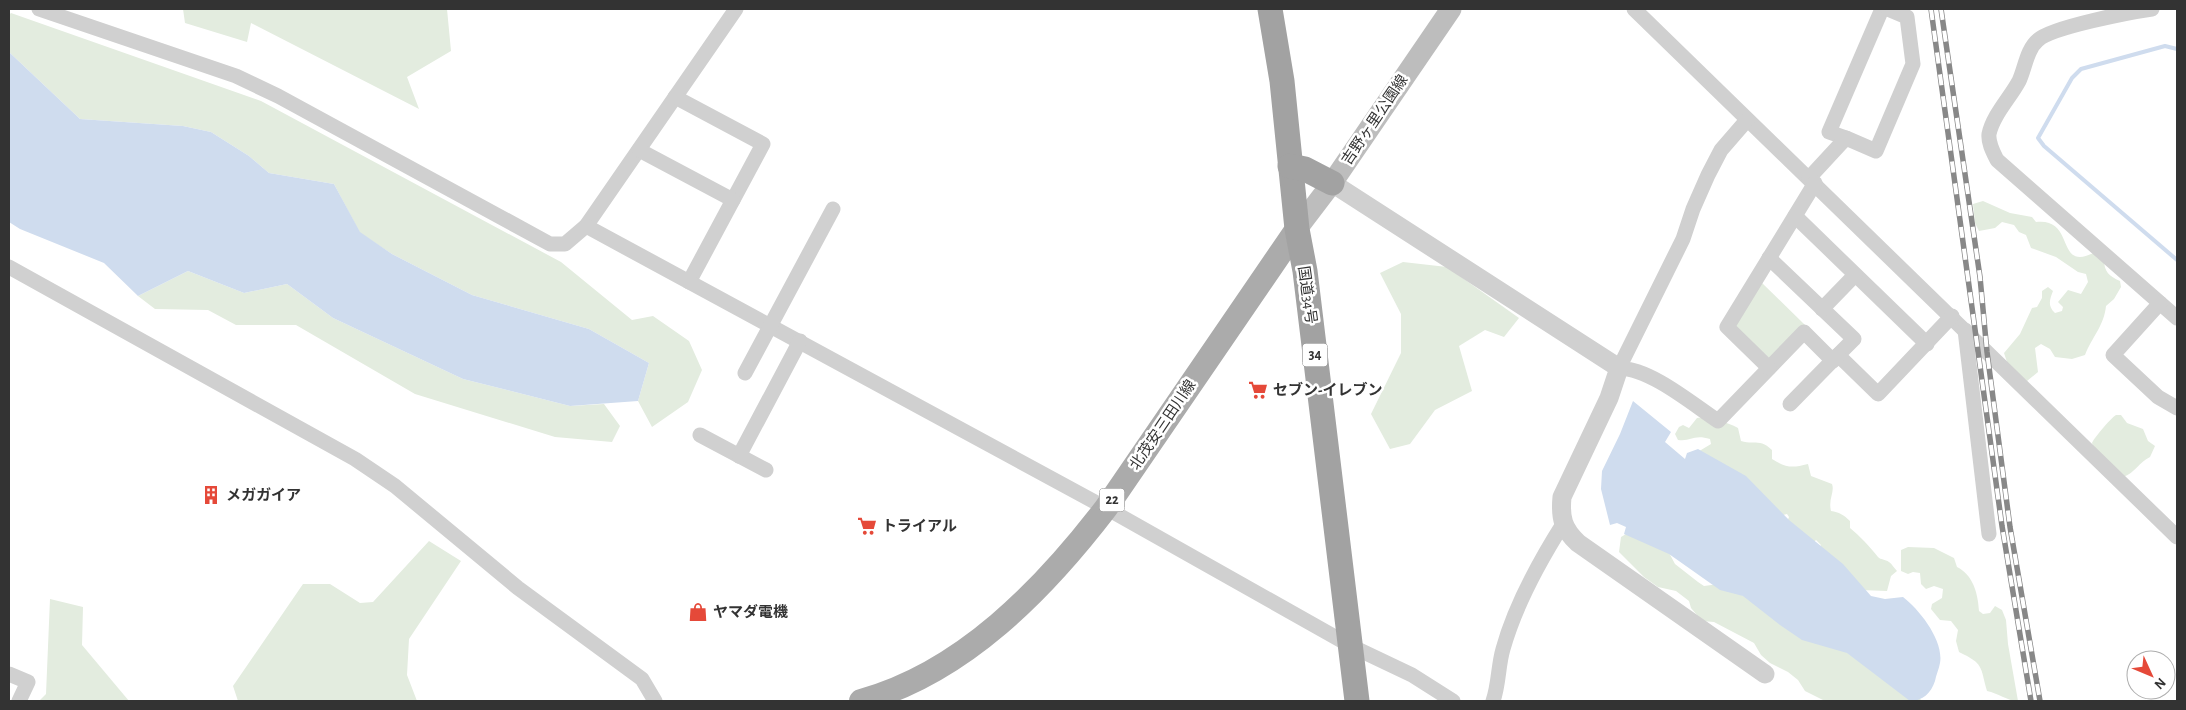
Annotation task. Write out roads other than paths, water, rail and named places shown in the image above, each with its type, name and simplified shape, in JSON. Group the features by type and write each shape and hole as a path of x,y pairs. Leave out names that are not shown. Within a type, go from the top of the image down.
{"highway":[{"name":"国道34号","path":"1270,9 1282,81 1297,229 1307,288 1357,701"},
{"path":"1290,166 1305,169 1332,183"}],"main road":[{"name":"吉野ヶ里公園線","path":"1297,229 1332,183 1451,9"},
{"name":"北茂安三田川線","path":"862,701 924,676 976,643 1031,594 1075,548 1106,508 1297,229"}],"street":[{"path":"39,9 236,76 278,96 550,244 565,244 586,226 736,9"},
{"path":"1634,9 1965,330 2174,528"},
{"path":"1882,9 1829,132 1876,151 1913,64 1907,17 1888,9"},
{"path":"2143,10 2070,27 2038,39 2031,49 2019,80 1993,122 1989,136 1991,148 1997,160 2177,318"},
{"path":"675,97 763,144 690,282"},
{"path":"1747,120 1721,150 1708,176 1693,209 1683,239 1619,368 1609,398 1562,497 1561,511 1563,524 1578,543 1765,674"},
{"path":"1769,368 1727,327 1795,216 1812,180 1846,138"},
{"path":"639,150 733,200"},
{"path":"1332,183 1619,368 1633,368 1670,389 1718,421 1804,332 1878,394 1952,316"},
{"path":"745,373 833,208"},
{"path":"1795,216 1927,344"},
{"path":"586,226 1106,508 1351,646 1412,675 1454,701"},
{"path":"1769,258 1854,340 1790,404"},
{"path":"9,268 355,459 395,486 518,588 642,679 655,701"},
{"path":"1822,309 1855,275"},
{"path":"2160,303 2113,355 2158,396 2177,408"},
{"path":"1965,330 1989,534"},
{"path":"738,456 800,341"},
{"path":"700,435 766,470"},
{"path":"1493,701 1497,689 1502,651 1511,622 1550,545 1563,524"},
{"path":"9,674 28,682 19,701"}],"water":[{"path":"9,52 80,119 183,126 211,132 249,156 269,173 334,184 360,232 392,254 472,295 589,329 649,363 638,401 570,406 463,379 333,318 287,284 244,293 188,271 138,296 104,263 20,229 9,222"},
{"path":"1633,401 1671,432 1665,442 1685,459 1687,453 1698,449 1746,476 1789,520 1843,564 1871,596 1885,599 1903,597 1917,610 1935,636 1940,654 1940,663 1935,681 1926,696 1919,700 1910,701 1847,653 1802,640 1743,596 1720,590 1669,554 1624,534 1626,527 1617,523 1610,525 1601,489 1602,471"}],"waterway":[{"path":"2177,49 2165,46 2081,69 2072,78 2038,138 2044,146 2177,260"}],"railway":[{"path":"1931,9 2002,526 2031,701"},
{"path":"1941,9 1980,277 1987,352 2010,527 2040,701"}],"place":[{"name":"セブン-イレブン","path":"1258,390"},
{"name":"メガガイア","path":"211,495"},
{"name":"トライアル","path":"867,526"},
{"name":"ヤマダ電機","path":"698,612"}]}
